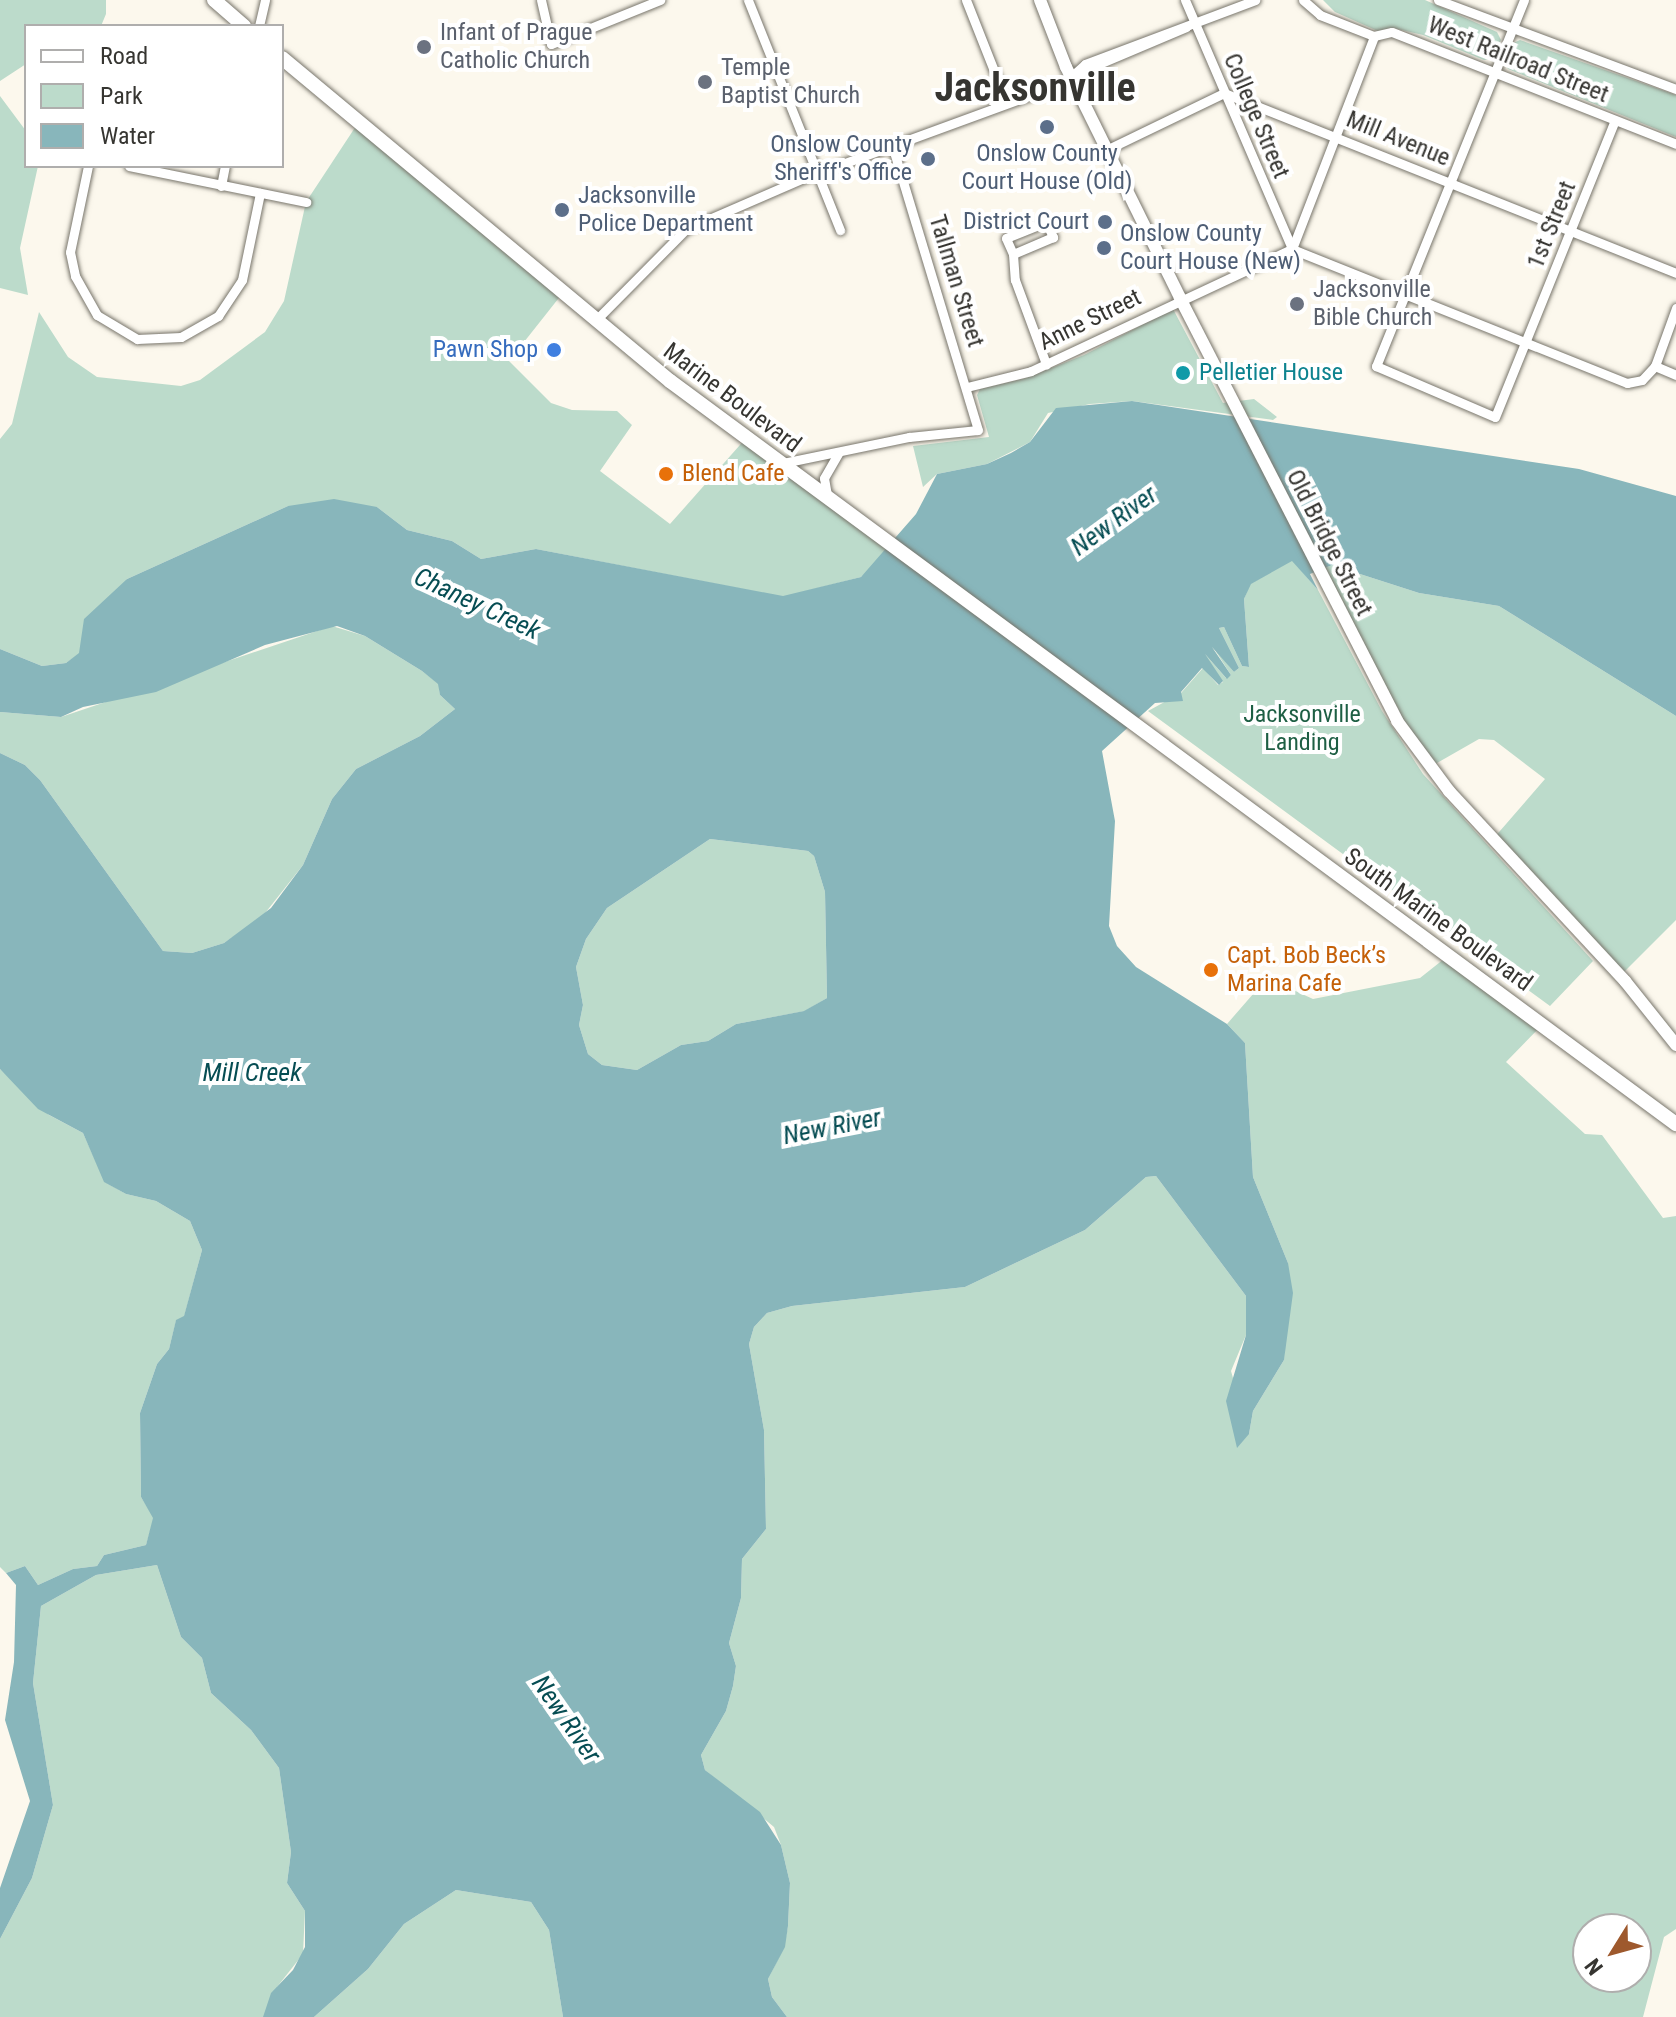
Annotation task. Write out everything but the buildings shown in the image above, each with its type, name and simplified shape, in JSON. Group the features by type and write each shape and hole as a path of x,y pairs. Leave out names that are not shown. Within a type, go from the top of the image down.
{"main road":[{"path":"214,0 242,24"},
{"name":"Old Bridge Street","path":"1040,0 1180,298 1397,721 1423,758 1676,1043"},
{"name":"Marine Boulevard","path":"284,60 595,321 1173,752"},
{"name":"South Marine Boulevard","path":"1173,752 1676,1124"}],"street":[{"path":"259,24 265,0"},
{"path":"541,0 551,44 660,0"},
{"path":"748,0 840,230"},
{"path":"966,0 1000,86 995,106"},
{"name":"College Street","path":"1185,0 1191,25 1292,249"},
{"path":"595,321 686,229 1255,0"},
{"name":"West Railroad Street","path":"1303,0 1320,15 1374,36 1392,32 1676,144"},
{"path":"1438,0 1511,31 1564,44 1676,89"},
{"path":"1402,296 1451,181 1491,72 1524,0"},
{"path":"1374,36 1292,249 1402,296 1627,383 1642,380 1655,366 1676,308"},
{"path":"1108,149 1224,93"},
{"name":"Mill Avenue","path":"1224,93 1676,273"},
{"name":"1st Street","path":"1402,296 1375,359 1376,366 1495,417 1615,120"},
{"name":"Tallman Street","path":"839,452 978,430 892,145"},
{"path":"88,168 70,252 75,276 97,315 137,339 181,337 218,316 242,280 260,193"},
{"path":"138,168 306,202"},
{"path":"221,186 225,168"},
{"path":"1013,254 1053,237 1046,222 1006,238 1013,254 1015,280 1046,364"},
{"name":"Anne Street","path":"967,387 1046,364 1180,298 1292,249"},
{"path":"1655,366 1676,375"},
{"path":"783,463 839,452"},
{"path":"828,497 824,478 839,452"}],"green space":[{"path":"0,0 106,0 102,24 24,24 24,65 0,81"},
{"path":"1323,0 1425,0 1497,32 1501,40 1492,59 1484,60 1423,35 1393,28 1380,32 1335,12"},
{"path":"1520,40 1676,95 1676,137 1508,69 1504,63 1511,44"},
{"path":"0,96 24,128 24,168 38,168 20,248 28,295 0,288"},
{"path":"358,123 562,294 509,361 551,403 572,410 617,411 632,425 600,471 670,524 747,437 892,545 882,559 861,577 783,597 536,549 481,559 452,541 407,530 377,507 288,506 127,579 79,654 66,663 42,666 0,649 0,439 12,424 39,312 68,357 97,377 181,386 200,380 265,332 284,301 306,202"},
{"path":"1173,309 1223,403 1254,399 1277,417 1273,420 1132,401 1090,404 1048,413 1030,442 987,464 937,474 923,487 913,446 989,437 977,395 980,389 1026,378 1084,355"},
{"name":"Jacksonville Landing","path":"1292,560 1318,590 1382,711 1423,774 1593,961 1550,1006 1148,711 1181,693 1203,668 1218,685 1223,682 1202,656 1205,654 1226,678 1231,675 1213,647 1234,672 1239,668 1219,628 1224,627 1242,666 1249,667 1244,599 1250,584"},
{"path":"1332,565 1419,593 1499,606 1676,716 1676,920 1620,976 1493,839 1545,779 1494,740 1479,739 1430,767 1319,570"},
{"path":"332,626 365,636 422,671 439,684 440,695 455,709 420,736 356,769 332,799 303,865 262,917 224,943 192,953 163,951 40,780 25,765 0,753 0,712 61,717"},
{"path":"710,839 808,851 814,856 825,892 827,998 805,1011 736,1024 708,1041 681,1045 637,1070 602,1065 588,1054 579,1025 583,1005 576,967 586,939 607,908"},
{"path":"1449,955 1542,1025 1506,1062 1585,1134 1602,1135 1663,1218 1676,1216 1676,1929 1664,1937 1652,1983 1652,1913 1572,1913 1572,1993 1649,1993 1643,2017 787,2017 772,1997 768,1979 784,1947 788,1926 790,1883 781,1845 774,1827 705,1770 701,1755 726,1711 733,1686 736,1666 729,1643 741,1598 742,1559 766,1529 764,1430 749,1344 754,1327 767,1313 792,1306 965,1287 1085,1230 1146,1177 1156,1176 1246,1296 1246,1335 1231,1371 1249,1434 1253,1411 1284,1360 1288,1263 1253,1177 1245,1043 1227,1024 1267,978 1313,999 1420,978"},
{"path":"0,1069 49,1115 83,1133 105,1182 126,1194 156,1201 190,1221 202,1250 184,1317 176,1321 169,1349 157,1364 140,1413 141,1497 154,1518 146,1545 104,1555 97,1566 73,1569 38,1585 25,1566 6,1573 0,1567"},
{"path":"157,1565 181,1637 202,1658 211,1693 251,1730 279,1768 291,1852 287,1883 305,1911 303,1954 277,1987 289,2017 0,2017 0,1939 32,1878 53,1805 33,1683 41,1606 96,1575"},
{"path":"456,1890 531,1902 549,1930 563,2017 314,2017 368,1969 404,1924"}],"water":[{"path":"1132,401 1579,469 1676,496 1676,716 1499,606 1419,593 1332,565 1310,574 1318,590 1292,561 1251,584 1244,599 1249,667 1242,666 1224,627 1219,628 1239,668 1234,672 1212,647 1231,675 1227,679 1205,654 1223,681 1219,685 1202,668 1181,692 1183,701 1155,703 1102,751 1115,821 1109,926 1117,946 1136,967 1227,1024 1245,1043 1253,1177 1288,1263 1293,1293 1284,1360 1253,1411 1249,1434 1237,1448 1226,1401 1246,1335 1246,1296 1156,1176 1146,1177 1085,1230 965,1287 792,1306 767,1313 754,1327 749,1344 764,1430 766,1529 742,1559 741,1598 729,1643 736,1666 733,1686 726,1711 701,1755 705,1770 760,1812 781,1845 790,1883 788,1926 785,1947 768,1979 772,1997 787,2017 563,2017 549,1930 531,1902 456,1890 404,1924 368,1969 314,2017 263,2017 271,1993 293,1970 305,1947 305,1911 287,1883 291,1852 279,1768 251,1730 211,1693 202,1658 181,1637 157,1565 96,1575 41,1606 33,1683 53,1805 32,1878 0,1939 0,1888 30,1801 5,1720 14,1662 16,1585 6,1573 25,1566 38,1585 73,1569 97,1566 104,1555 146,1545 153,1518 141,1497 140,1413 157,1364 169,1349 176,1320 184,1316 202,1250 190,1221 156,1201 126,1194 104,1182 83,1133 38,1109 0,1069 0,753 25,765 40,780 163,951 192,953 224,943 271,908 303,865 332,799 356,769 420,736 455,709 440,695 438,684 422,671 365,636 337,626 265,645 156,692 83,707 61,717 0,712 0,649 42,666 66,663 79,653 84,619 127,579 288,506 334,499 377,507 407,530 452,541 481,559 536,549 783,596 861,577 916,514 937,474 987,464 1011,453 1030,442 1056,408","holes":["710,839 808,851 814,856 825,892 827,998 804,1011 736,1024 708,1041 681,1045 637,1070 602,1065 588,1054 579,1025 583,1005 576,967 586,939 607,908"]}],"place":[{"name":"Infant of Prague Catholic Church","path":"424,47"},
{"name":"Temple Baptist Church","path":"705,82"},
{"name":"Onslow County Court House (Old)","path":"1047,127"},
{"name":"Onslow County Sheriff's Office","path":"928,159"},
{"name":"Jacksonville Police Department","path":"562,210"},
{"name":"District Court","path":"1105,222"},
{"name":"Onslow County Court House (New)","path":"1104,248"},
{"name":"Jacksonville Bible Church","path":"1297,304"},
{"name":"Pawn Shop","path":"554,350"},
{"name":"Pelletier House","path":"1183,373"},
{"name":"Blend Cafe","path":"666,474"},
{"name":"Capt. Bob Beck’s Marina Cafe","path":"1211,970"}],"district":[{"name":"Jacksonville","path":"1035,88"}],"water label":[{"name":"New River","path":"1114,521"},
{"name":"Chaney Creek","path":"477,604"},
{"name":"Mill Creek","path":"252,1073"},
{"name":"New River","path":"832,1127"},
{"name":"New River","path":"566,1719"}]}
